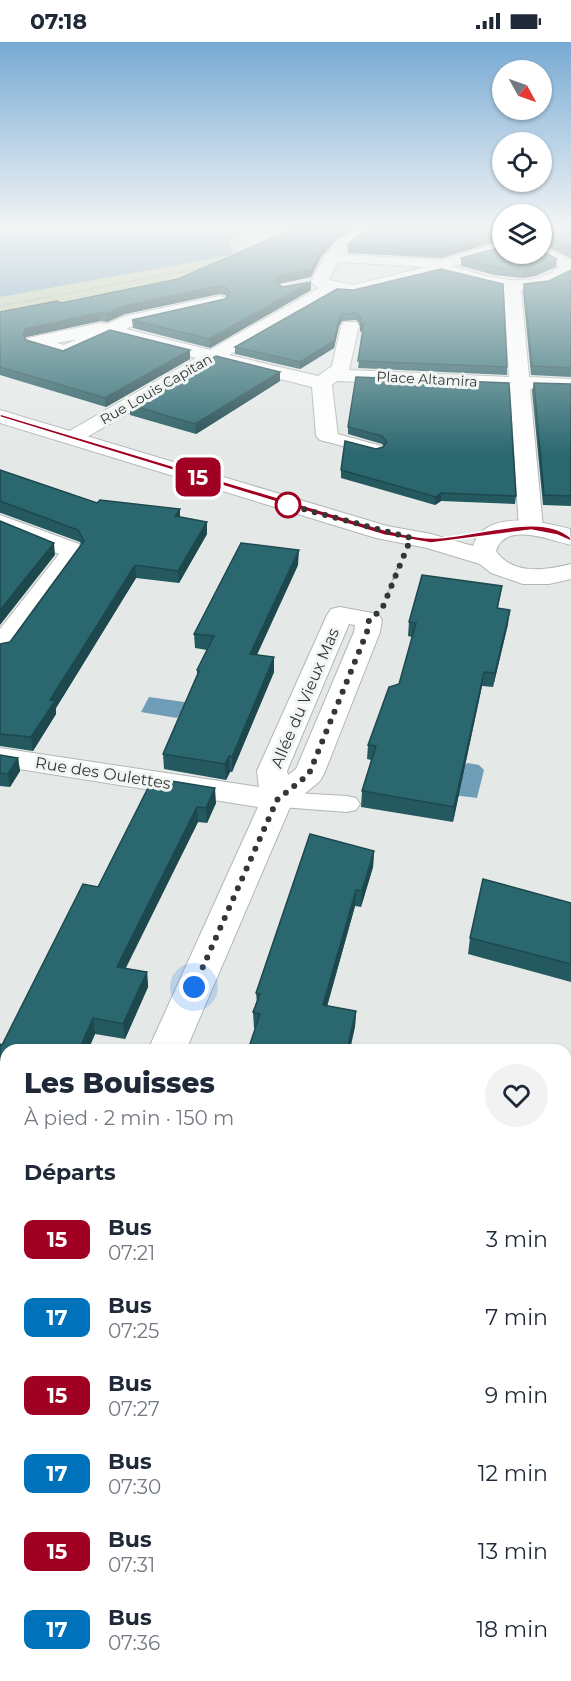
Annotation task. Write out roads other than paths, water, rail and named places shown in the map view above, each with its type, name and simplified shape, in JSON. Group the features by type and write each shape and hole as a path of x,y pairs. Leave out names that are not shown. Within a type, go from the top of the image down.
{"street":[{"name":"Place Altamira","path":"212,302 131,320 108,330 213,357 328,379 571,385"},
{"name":"Rue Louis Capitan","path":"73,437 213,357 297,302"},
{"path":"513,302 531,528"},
{"path":"327,436 328,379 341,368 350,326"},
{"path":"0,416 316,513 487,558 504,570 516,574 566,575"},
{"path":"0,522 70,549 71,554 0,647"},
{"path":"421,539 496,534 518,528 560,533 571,538"},
{"path":"487,558 484,544 496,534"},
{"name":"Allée du Vieux Mas","path":"170,1044 277,800 309,774 367,632 369,620"},
{"name":"Rue des Oulettes","path":"0,757 277,800"}],"lane":[{"path":"327,436 375,450"},
{"path":"277,800 347,804"}],"water":[{"path":"149,697 191,703 177,718 141,712"},
{"path":"468,763 479,765 484,770 477,798 453,795 460,767"}]}
